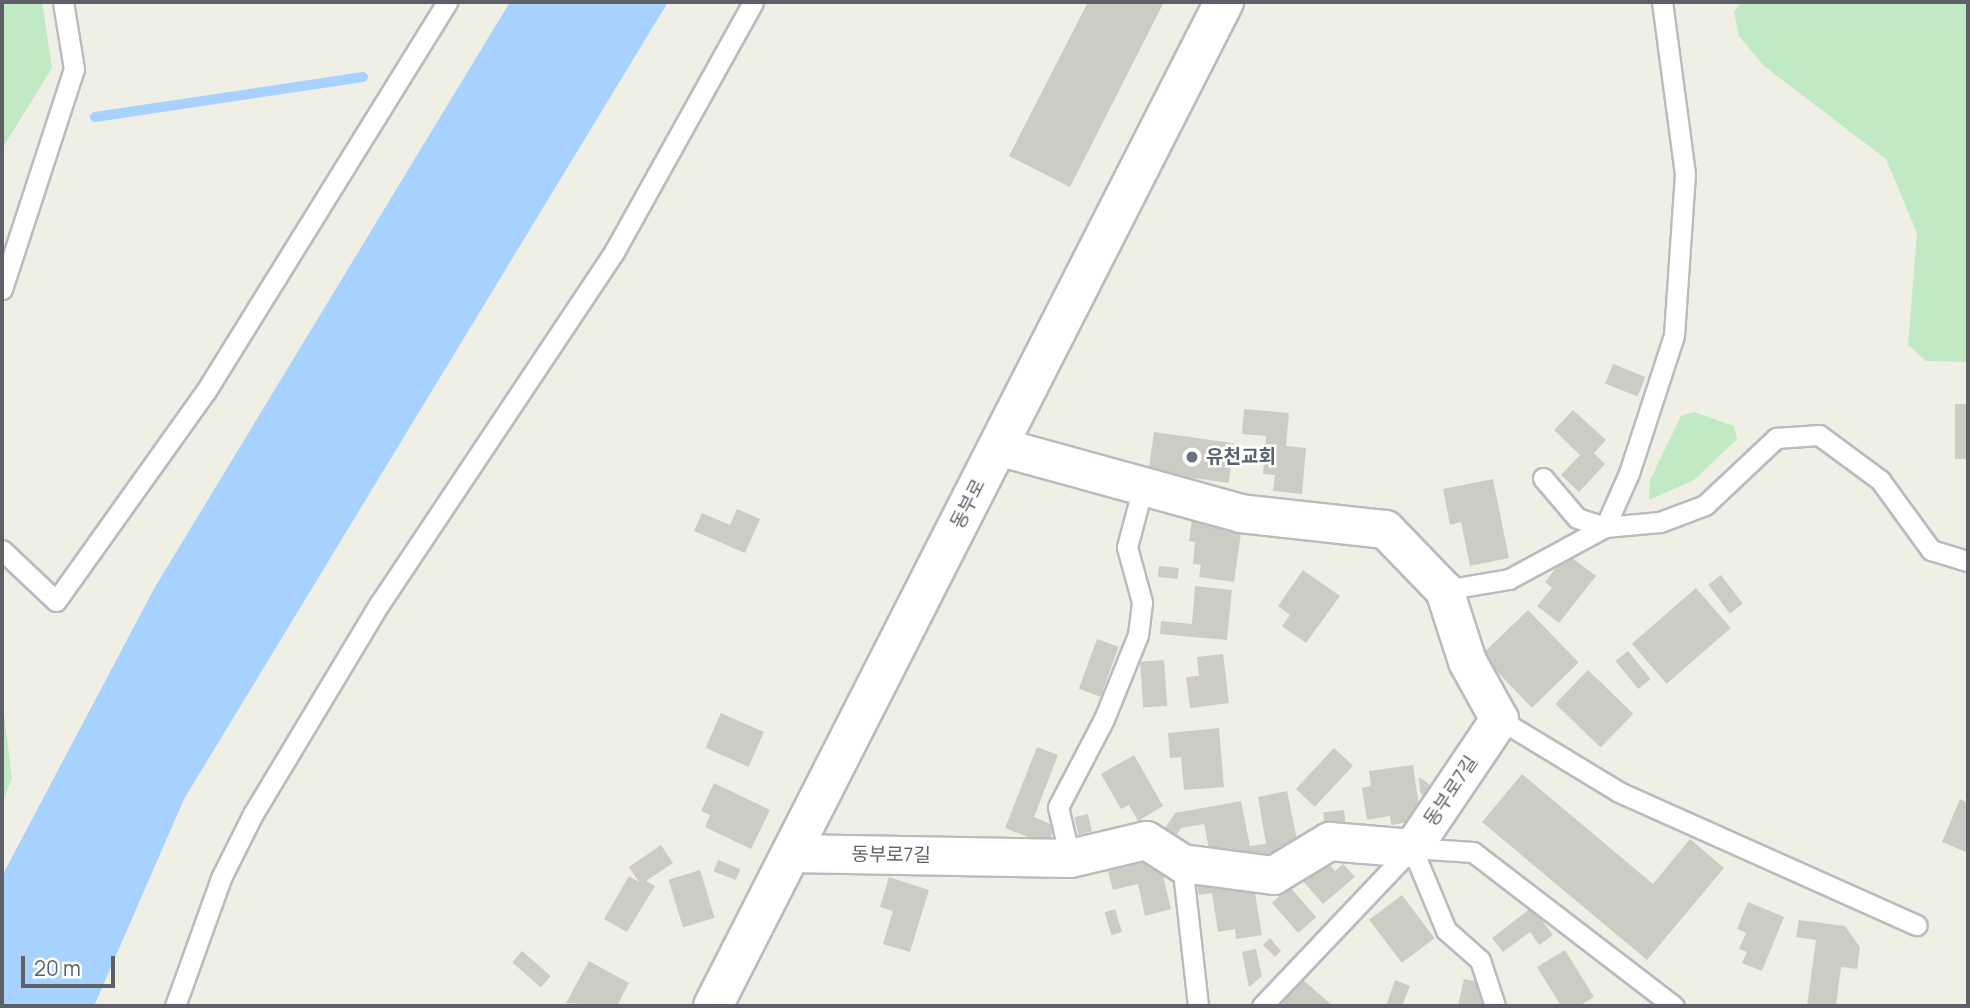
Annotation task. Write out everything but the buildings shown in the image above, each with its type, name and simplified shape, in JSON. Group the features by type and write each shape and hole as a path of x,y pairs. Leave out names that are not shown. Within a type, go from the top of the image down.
{"street":[{"name":"동부로","path":"713,1006 1224,2"},
{"path":"998,446 1241,513 1385,529 1444,590 1467,660 1499,719"},
{"name":"동부로7길","path":"790,853 1070,858 1146,840 1182,863 1273,875 1329,841 1412,848 1499,719"}],"lane":[{"path":"2,289 74,69 63,2"},
{"path":"2,550 56,601 206,391 447,2"},
{"path":"175,1006 221,878 253,814 380,603 614,252 753,2"},
{"path":"1444,590 1509,579 1605,527 1674,335 1685,174 1662,2"},
{"path":"1542,478 1577,518 1605,527 1660,522 1705,505 1776,438 1819,435 1880,480 1931,550 1968,561"},
{"path":"1070,858 1058,807 1104,719 1138,635 1142,602 1128,547 1143,486"},
{"path":"1499,719 1619,792 1917,925"},
{"path":"1412,848 1473,852 1670,1005"},
{"path":"1262,1006 1412,848"},
{"path":"1412,848 1446,930 1480,960 1495,1006"},
{"path":"1182,863 1198,1006"}],"green space":[{"path":"2,2 42,2 52,68 2,149"},
{"path":"1742,2 1968,2 1968,362 1926,361 1908,345 1917,233 1886,159 1764,66 1739,36 1734,12"},
{"path":"1694,412 1734,426 1737,439 1694,480 1649,500 1650,480 1681,416"},
{"path":"2,697 12,779 2,802"}],"water":[{"path":"510,2 668,2 184,799 94,1006 2,1006 2,876 155,587"}],"waterway":[{"path":"95,117 363,77"}],"place":[{"name":"유천교회","path":"1192,457"}]}
